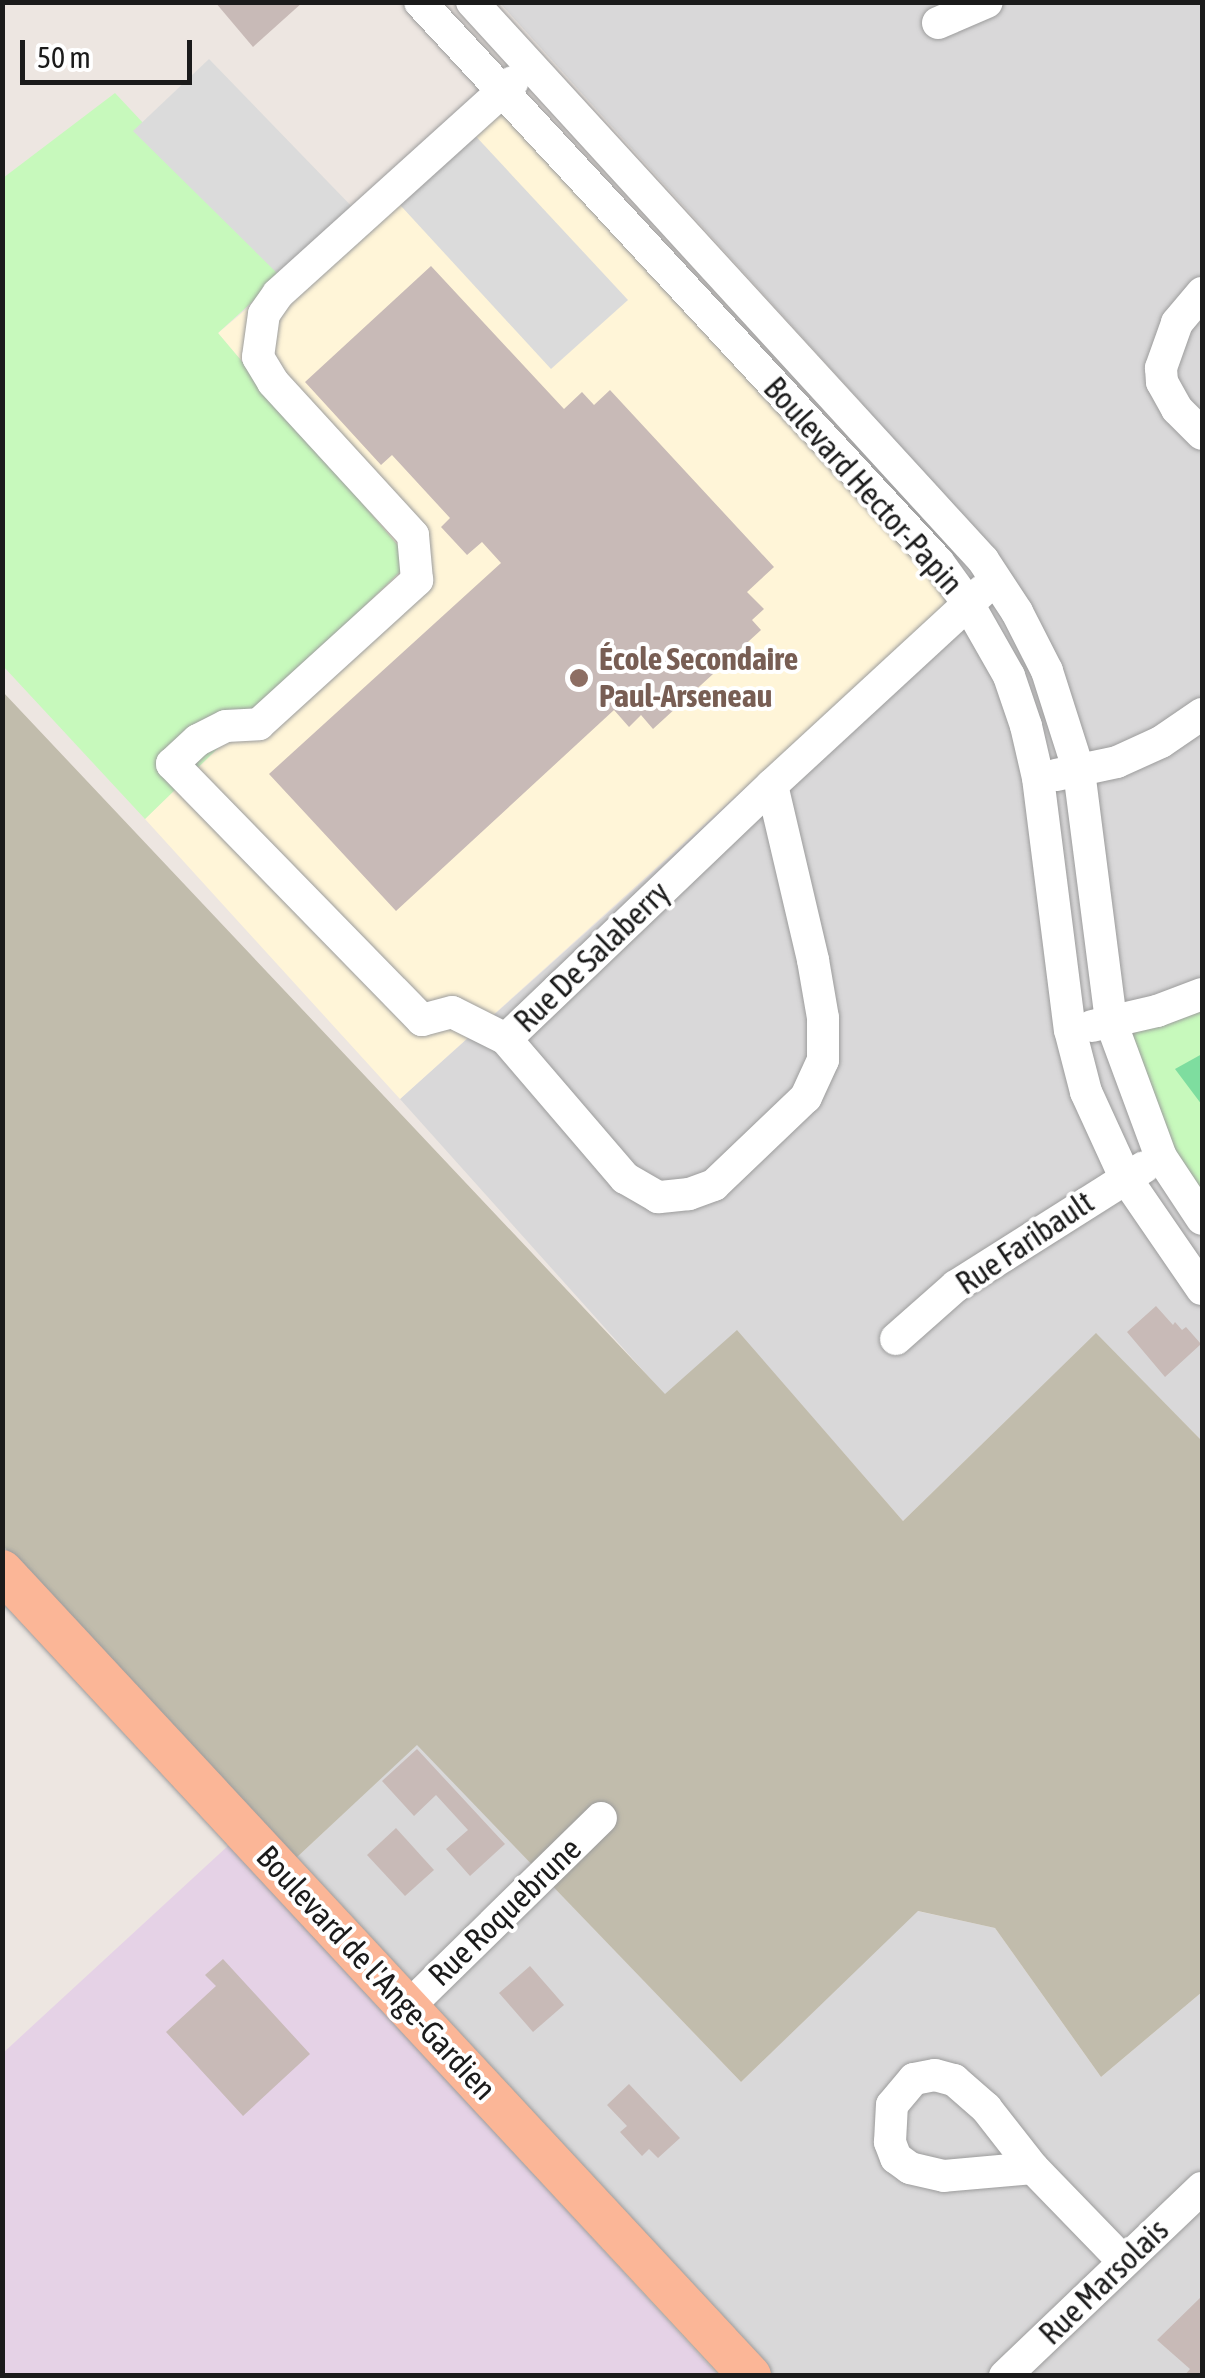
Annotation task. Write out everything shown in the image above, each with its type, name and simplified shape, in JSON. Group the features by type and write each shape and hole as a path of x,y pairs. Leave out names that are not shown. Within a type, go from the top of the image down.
{"main road":[{"name":"Boulevard de l'Ange-Gardien","path":"2,1572 750,2376"}],"street":[{"name":"Boulevard Hector-Papin","path":"420,2 500,94 938,562 967,602 1009,676 1038,778 1070,1030 1086,1092 1125,1177 1202,1289"},
{"name":"Boulevard Hector-Papin","path":"472,2 998,580 1047,671 1078,771 1111,1022 1161,1158 1202,1219"},
{"path":"938,23 987,2"},
{"path":"506,1039 452,1012 422,1020 172,764 198,740 226,726 259,724 418,580 414,535 273,382 258,356 264,314 278,294 531,64"},
{"path":"1202,293 1177,323 1162,368 1162,382 1177,409 1202,434"},
{"name":"Rue De Salaberry","path":"772,785 823,1018 823,1060 816,1083 773,1134 714,1185 689,1194 658,1198 624,1178 506,1039 772,785 967,602 998,580"},
{"path":"1038,778 1117,762 1162,742 1202,714"},
{"path":"1070,1030 1111,1022 1202,994"},
{"name":"Rue Faribault","path":"896,1340 956,1286 1161,1158"},
{"name":"Rue Roquebrune","path":"408,2007 602,1818"},
{"path":"1033,2168 1124,2261"},
{"name":"Rue Marsolais","path":"1005,2376 1202,2188"}],"shaded area":[{"path":"500,3 1202,3 1202,1441 1096,1334 903,1521 737,1331 665,1395 400,1099 774,764 862,403"},
{"path":"209,59 360,215 284,280 133,131"},
{"name":"École Secondaire Paul-Arseneau","path":"501,94 963,591 400,1099 145,819 410,561 218,333"},
{"path":"470,130 628,300 551,369 390,194"},
{"path":"3,692 665,1394 737,1330 903,1521 1096,1333 1202,1441 1202,1992 1101,2077 995,1928 918,1911 741,2082 417,1745 295,1859 3,1546"},
{"path":"417,1744 741,2082 917,1911 995,1928 1101,2077 1202,1992 1202,2375 771,2375 295,1859"},
{"path":"230,1844 718,2375 3,2376 3,2053"}],"green space":[{"path":"115,93 284,273 218,333 411,561 145,819 3,666 3,178"},
{"path":"1202,994 1202,1219 1111,1022"},
{"path":"1202,1054 1202,1105 1175,1069"}],"building":[{"path":"215,2 303,2 253,47"},
{"path":"431,266 564,409 582,392 594,405 610,390 774,567 747,592 764,609 752,620 761,630 653,729 641,715 629,727 614,710 396,911 269,774 501,563 482,542 467,555 441,527 450,518 392,455 381,465 305,382"},
{"path":"1156,1306 1173,1325 1175,1322 1182,1330 1186,1327 1201,1344 1165,1377 1127,1332"},
{"path":"417,1749 505,1844 470,1876 446,1849 468,1830 436,1795 414,1816 382,1781"},
{"path":"396,1828 434,1870 405,1896 367,1855"},
{"path":"223,1959 310,2054 243,2116 166,2032 216,1986 205,1975"},
{"path":"530,1966 564,2005 533,2032 499,1993"},
{"path":"629,2084 680,2138 658,2158 649,2149 642,2156 620,2132 627,2126 607,2105"},
{"path":"1202,2296 1202,2376 1184,2376 1190,2369 1157,2340"}],"place":[{"name":"École Secondaire Paul-Arseneau","path":"579,678"}]}
